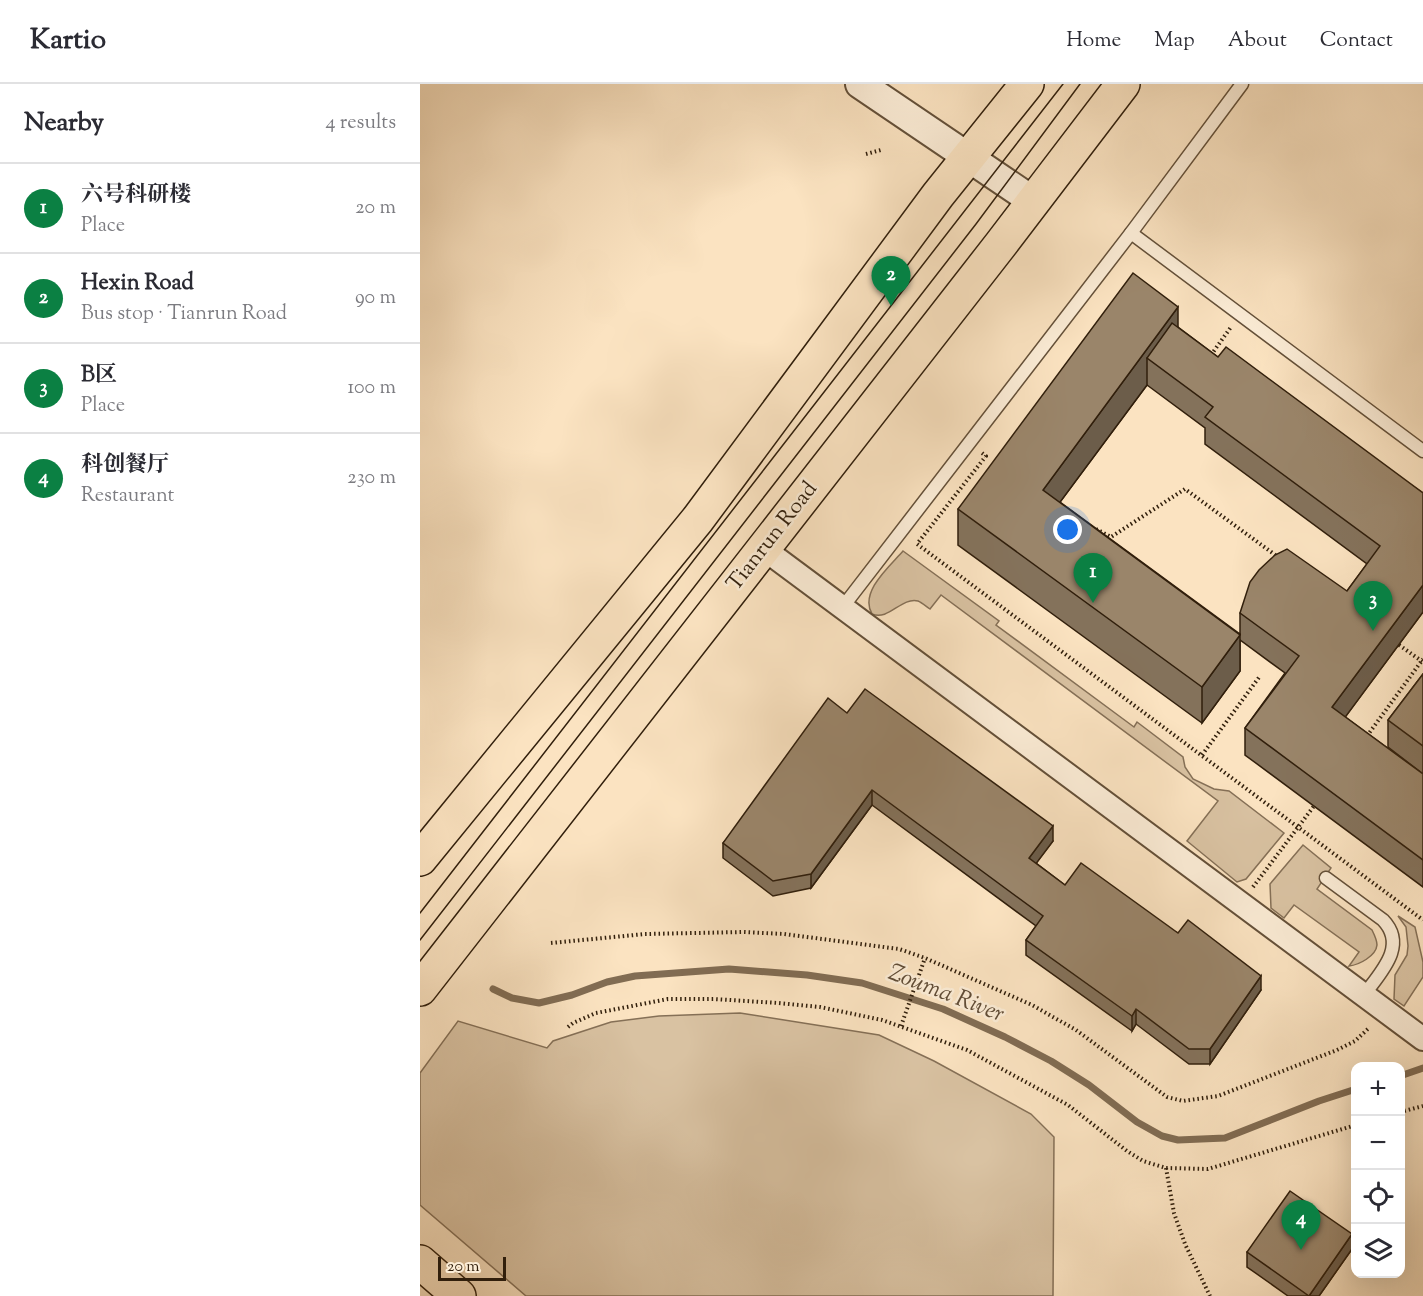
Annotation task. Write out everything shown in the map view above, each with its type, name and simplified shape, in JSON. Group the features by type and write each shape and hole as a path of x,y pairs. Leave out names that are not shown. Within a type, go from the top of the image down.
{"main road":[{"path":"420,859 698,519 938,195 1027,84"},
{"name":"Tianrun Road","path":"420,989 1001,244 1123,84"},
{"path":"420,1262 459,1296"}],"street":[{"path":"860,84 1033,201"},
{"path":"764,549 1418,1036"}],"lane":[{"path":"842,608 1131,233 1242,84"},
{"path":"1131,233 1423,451"},
{"path":"1326,878 1391,928 1394,939 1388,962 1364,995"}],"path":[{"path":"866,154 881,150"},
{"path":"1206,361 1240,315"},
{"path":"969,443 986,456 917,544 1423,920"},
{"path":"1092,528 1111,537 1185,489 1287,564"},
{"path":"1362,742 1423,660 1399,645"},
{"path":"1202,755 1260,676"},
{"path":"1241,904 1314,806"},
{"path":"551,943 645,934 744,932 784,934 899,949 1032,1005 1076,1030 1167,1097 1183,1101 1218,1096 1337,1050 1355,1041 1386,1012"},
{"path":"901,1026 925,958"},
{"path":"568,1027 596,1013 668,999 714,999 820,1007 882,1020 967,1050 1068,1105 1126,1151 1143,1161 1166,1168 1208,1168 1351,1126"},
{"path":"1405,1111 1423,1106"},
{"path":"1166,1168 1174,1213 1185,1244 1210,1296"}],"shaded area":[{"path":"903,551 999,621 996,625 1134,727 1137,722 1183,757 1185,767 1193,779 1214,789 1229,791 1284,833 1246,879 1237,882 1187,841 1218,801 941,595 930,609 919,602 912,601 884,614 872,614 869,606 873,588"},
{"path":"1303,845 1331,868 1317,889 1372,930 1377,941 1376,949 1362,962 1349,966 1359,952 1294,905 1284,918 1271,908 1270,884"},
{"path":"1398,916 1415,927 1423,962 1423,977 1404,1006 1394,999 1395,975 1407,955 1408,946 1406,927"},
{"path":"740,1013 879,1035 934,1061 1031,1114 1054,1137 1053,1296 526,1296 420,1205 420,1073 458,1021 547,1048 553,1041 611,1022 659,1016"}],"building":[{"path":"1133,273 1178,307 1043,490 1240,635 1202,687 958,509"},
{"path":"1172,323 1218,357 1226,347 1423,493 1423,585 1332,707 1423,774 1423,860 1245,728 1299,656 1240,613 1250,582 1275,555 1287,549 1347,591 1380,546 1205,417 1213,407 1147,358"},
{"path":"1423,674 1423,746 1388,720"},
{"path":"865,689 1053,826 1029,858 1065,885 1081,863 1178,933 1188,920 1261,976 1210,1049 1189,1049 1136,1009 1132,1016 1026,940 1043,916 872,790 811,874 773,881 723,843 828,698 847,713"},
{"path":"1290,1191 1351,1233 1309,1296 1247,1252"}],"waterway":[{"name":"Zouma River","path":"493,989 512,998 539,1003 572,995 607,982 635,976 729,969 807,975 862,983 943,1009 1005,1037 1051,1061 1089,1085 1137,1122 1162,1136 1178,1140 1225,1138 1351,1091"},
{"name":"Zouma River","path":"1405,1074 1423,1068"}],"tram line":[{"path":"420,913 1063,84"},
{"path":"420,940 976,224 1080,84"}],"place":[{"name":"Hexin Road","path":"891,306"},
{"name":"六号科研楼","path":"1093,603"},
{"name":"B区","path":"1373,631"},
{"name":"科创餐厅","path":"1301,1250"}]}
